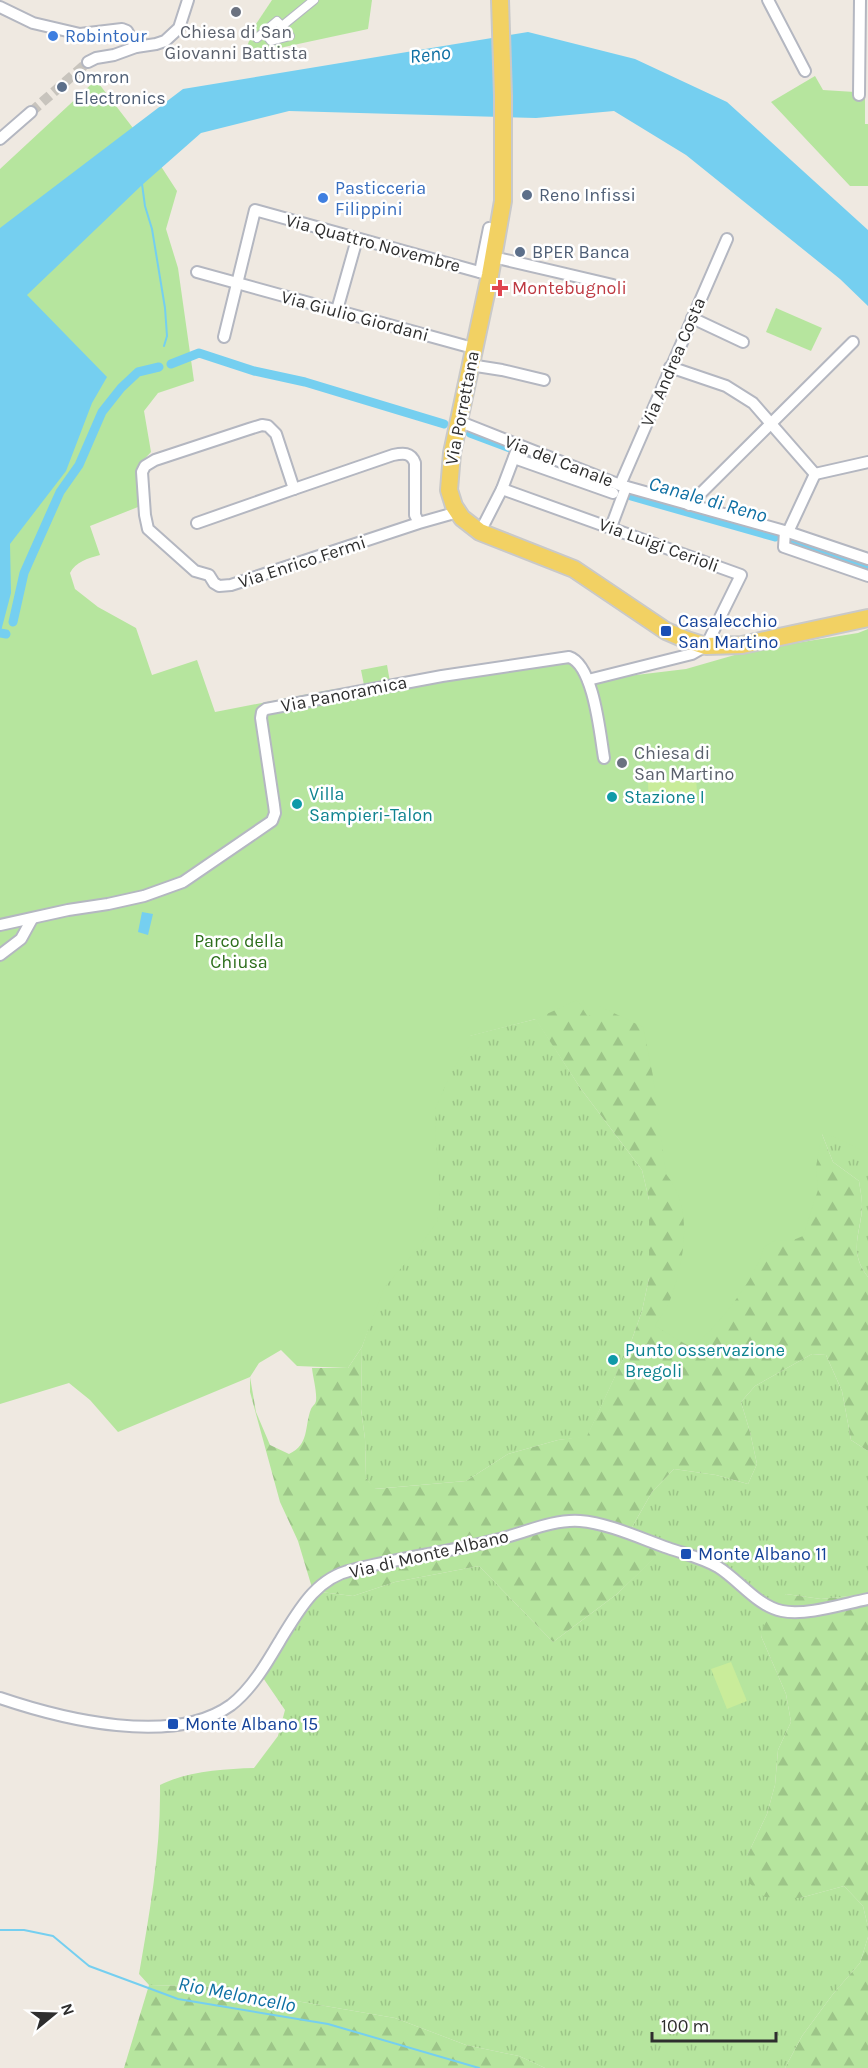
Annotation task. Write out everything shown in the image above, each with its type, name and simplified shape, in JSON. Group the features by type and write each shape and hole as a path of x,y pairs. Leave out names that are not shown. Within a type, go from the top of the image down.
{"main road":[{"name":"Via Porrettana","path":"458,512 450,496 449,479 485,274 493,257 505,183 500,4"},
{"path":"458,512 480,532 574,569 666,631 706,646 742,645 868,618"}],"street":[{"path":"88,62 136,46 156,44 172,36 179,28 188,0"},
{"path":"282,26 314,0"},
{"path":"768,0 805,71"},
{"path":"859,95 860,0"},
{"path":"0,7 33,23 80,34 122,29 127,31 136,46"},
{"path":"277,21 282,26 290,36 271,41 261,35 277,21"},
{"path":"0,139 31,112"},
{"name":"Via Quattro Novembre","path":"237,284 255,210 485,274"},
{"path":"485,274 489,228"},
{"name":"Via Andrea Costa","path":"611,527 620,489 670,366 727,239"},
{"path":"337,310 357,240"},
{"path":"493,257 613,285"},
{"name":"Via Giulio Giordani","path":"197,273 337,310 472,356 502,369 544,380"},
{"path":"224,337 237,284"},
{"path":"692,318 743,342"},
{"path":"689,505 853,342"},
{"path":"670,366 726,386 753,403 815,474"},
{"name":"Via del Canale","path":"458,421 620,489 786,531 868,559"},
{"name":"Via Enrico Fermi","path":"294,489 276,434 268,426 262,425 149,462 142,472 148,529 195,571 209,575 219,586 231,585 419,524"},
{"path":"480,532 502,489 518,446"},
{"path":"197,523 393,455 406,454 414,459 415,515 419,524 458,512"},
{"path":"514,458 620,489"},
{"path":"815,474 868,462"},
{"path":"815,474 786,531 784,547 868,576"},
{"name":"Via Luigi Cerioli","path":"502,489 741,575 706,646"},
{"path":"604,758 588,680 683,657 706,646"},
{"name":"Via Panoramica","path":"0,926 144,896 183,882 272,821 274,805 261,718 264,710 414,681 565,657 575,659 579,663 588,680"},
{"path":"0,955 21,939 32,919"},
{"name":"Via di Monte Albano","path":"0,1698 34,1709 118,1726 173,1725 201,1718 223,1710 252,1683 294,1616 315,1590 325,1582 348,1570 491,1541 567,1521 582,1521 611,1529 702,1559 717,1566 769,1607 782,1611 800,1612 868,1599"}],"green space":[{"path":"272,0 372,0 368,29 243,56 256,24"},
{"path":"815,76 823,90 855,92 856,99 865,99 865,124 868,124 868,186 850,186 771,102"},
{"name":"Parco della Chiusa","path":"96,80 153,154 177,191 166,229 178,268 194,381 158,393 144,411 151,452 137,467 138,507 90,526 100,555 79,563 70,573 75,589 98,607 136,628 152,675 197,660 215,712 364,685 361,670 387,665 390,682 570,659 581,678 586,681 686,669 752,650 858,633 868,629 868,1153 834,1137 822,1134 816,1167 818,1190 803,1236 791,1241 776,1240 764,1247 753,1273 734,1302 713,1328 692,1348 655,1326 669,1303 679,1271 684,1220 681,1203 666,1174 653,1076 643,1027 599,1006 588,1017 577,1000 536,1019 470,1036 470,1045 453,1069 436,1107 435,1128 440,1194 437,1222 384,1288 362,1347 348,1368 297,1366 281,1350 259,1363 250,1377 118,1432 90,1400 69,1383 0,1404 0,169"},
{"path":"776,308 822,328 811,351 766,332"},
{"path":"696,779 698,804 649,807 648,782"},
{"path":"609,967 822,1134 833,1162 859,1181 862,1204 857,1249 858,1258 868,1277 868,1451 851,1440 842,1391 826,1355 812,1354 755,1386 741,1402 757,1464 748,1484 716,1475 674,1469 652,1492 631,1529 665,1548 617,1594 553,1642 479,1566 395,1582 353,1596 313,1591 298,1541 280,1502 250,1392 250,1377 256,1412 270,1445 289,1454 296,1450 303,1440 311,1409 316,1401 312,1368 348,1368 362,1347 361,1409 365,1439 366,1478 375,1489 466,1481 508,1454 558,1440 587,1436 631,1342 642,1311 649,1278 649,1200 642,1170 581,1089 534,1017"},
{"path":"868,985 868,1277 858,1258 857,1249 862,1205 859,1181 833,1162 822,1134"},
{"path":"536,1019 581,1089 642,1170 649,1200 649,1278 642,1311 631,1342 587,1437 558,1440 508,1454 466,1481 374,1489 366,1478 365,1439 361,1409 362,1347 379,1297 416,1122 469,1036"},
{"path":"812,1354 826,1355 842,1391 851,1440 868,1451 868,1594 821,1599 786,1594 761,1636 786,1694 791,1722 778,1750 775,1785 767,1814 747,1856 800,1898 844,1886 863,1906 868,1937 860,1963 833,1994 802,2036 785,2068 545,2068 519,2056 466,2045 395,2018 214,1987 149,1985 139,1974 157,1856 160,1785 194,1774 254,1768 278,1736 285,1710 259,1672 313,1591 353,1596 395,1582 479,1566 553,1642 617,1594 664,1548 631,1529 652,1492 674,1469 716,1475 748,1484 757,1464 741,1402 755,1386"},
{"path":"786,1594 821,1599 868,1594 868,1927 863,1906 844,1886 800,1898 765,1897 749,1883 747,1856 767,1814 775,1785 778,1750 791,1722 786,1694 761,1636 768,1610"},
{"path":"731,1662 747,1701 727,1709 711,1669"},
{"path":"868,1937 868,2068 785,2068 802,2036 833,1994 860,1963"},
{"path":"149,1985 214,1987 395,2018 466,2045 519,2056 545,2068 124,2068"}],"water":[{"name":"Reno","path":"528,32 635,59 727,102 868,230 868,306 840,279 686,155 614,111 536,118 289,111 201,133 142,185 27,295 107,377 92,403 66,471 10,544 11,593 0,635 0,228 183,89"},
{"path":"142,912 153,914 148,935 138,932"}],"waterway":[{"path":"142,184 165,308 167,336 164,346"},
{"path":"171,364 199,353 254,371 305,382 444,424"},
{"path":"13,622 24,573 60,492 79,465 102,412 121,388 138,372 159,367"},
{"path":"470,433 510,448"},
{"path":"524,454 583,477"},
{"name":"Canale di Reno","path":"631,496 775,537"},
{"name":"Canale di Reno","path":"792,543 868,568"},
{"path":"0,633 6,634"},
{"name":"Rio Meloncello","path":"0,1930 24,1930 53,1936 89,1966 178,1999 328,2024 479,2068"}],"tunnel":[{"path":"31,112 88,62"}],"place":[{"name":"Chiesa di San Giovanni Battista","path":"236,12"},
{"name":"Robintour","path":"53,36"},
{"name":"Omron Electronics","path":"62,87"},
{"name":"Reno Infissi","path":"527,195"},
{"name":"Pasticceria Filippini","path":"323,198"},
{"name":"BPER Banca","path":"520,252"},
{"name":"Montebugnoli","path":"500,288"},
{"name":"Casalecchio San Martino","path":"666,631"},
{"name":"Chiesa di San Martino","path":"622,763"},
{"name":"Stazione I","path":"612,797"},
{"name":"Villa Sampieri-Talon","path":"297,804"},
{"name":"Punto osservazione Bregoli","path":"613,1360"},
{"name":"Monte Albano 11","path":"686,1554"},
{"name":"Monte Albano 15","path":"173,1724"}]}
